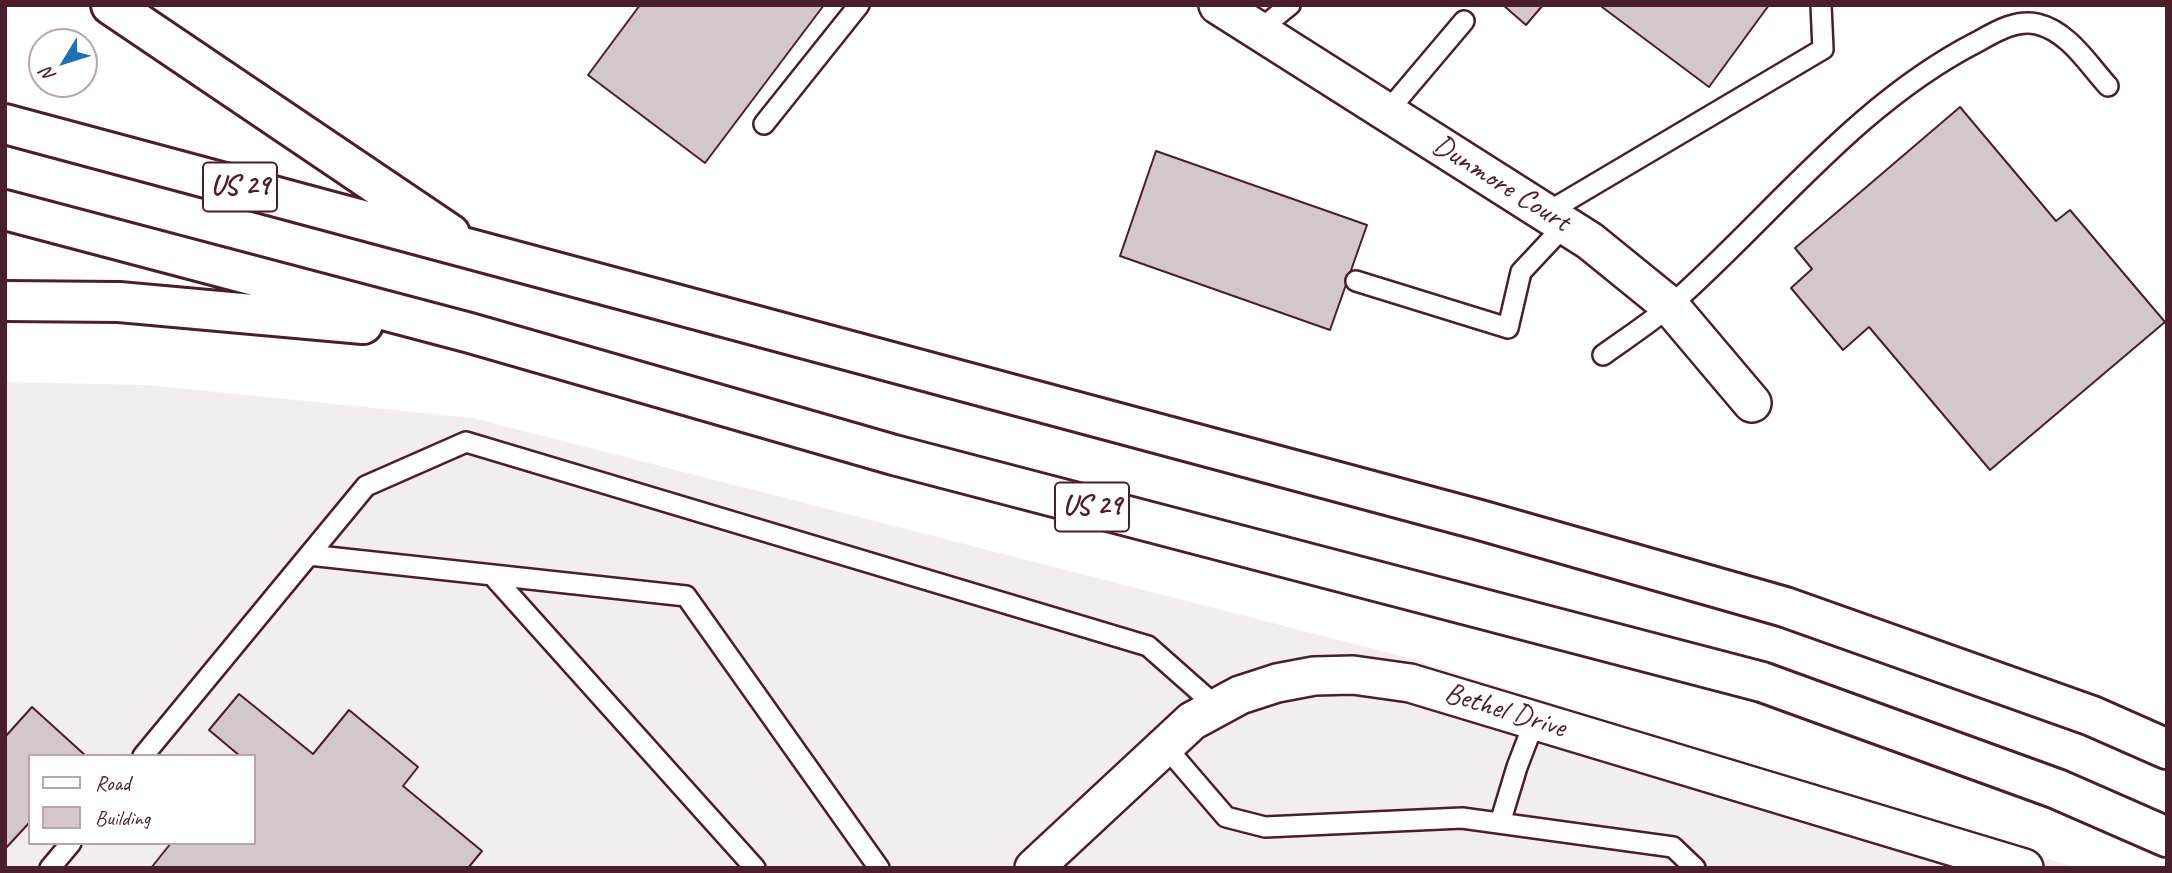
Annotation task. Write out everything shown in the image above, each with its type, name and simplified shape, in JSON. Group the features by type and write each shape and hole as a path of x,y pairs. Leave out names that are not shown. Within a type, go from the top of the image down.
{"highway":[{"path":"111,5 475,251"},
{"name":"US 29","path":"5,124 1467,517 1785,607 2092,716 2167,749"},
{"name":"US 29","path":"5,209 470,333 894,455 1762,682 2057,789 2167,837"},
{"path":"5,301 119,302 470,333"}],"street":[{"name":"Dunmore Court","path":"1218,5 1590,241 1670,306 1752,403"},
{"name":"Bethel Drive","path":"1040,866 1192,721 1240,695 1277,683 1314,676 1353,675 1410,683 2024,868"}],"lane":[{"path":"764,124 859,5"},
{"path":"1258,31 1290,5"},
{"path":"1356,281 1508,328 1521,272 1555,219 1823,49 1821,5"},
{"path":"1387,112 1464,22"},
{"path":"1602,355 1670,306 1828,151 1890,99 1947,57 2007,26 2036,23 2061,34 2108,86"},
{"path":"145,754 366,486 466,442 1148,646 1217,708"},
{"path":"309,555 686,596 879,868"},
{"path":"492,575 755,868"},
{"path":"1500,823 1535,720"},
{"path":"1165,746 1226,817 1265,827 1462,818 1673,847 1695,868"},
{"path":"50,868 69,845"}],"shaded area":[{"path":"5,382 147,385 473,418 1401,656 2078,868 5,868"}],"building":[{"path":"640,5 824,5 705,163 588,75"},
{"path":"1503,5 1543,5 1526,25"},
{"path":"1769,5 1709,87 1602,7"},
{"path":"1960,107 2056,221 2070,210 2165,322 1990,470 1869,327 1843,350 1791,288 1812,269 1795,248"},
{"path":"1156,151 1367,225 1330,330 1120,256"},
{"path":"239,694 313,754 349,710 418,767 403,786 482,851 468,868 151,868 169,845 256,845 256,754 238,754 209,730"},
{"path":"32,707 84,754 28,754 28,824 5,849 5,737"}]}
